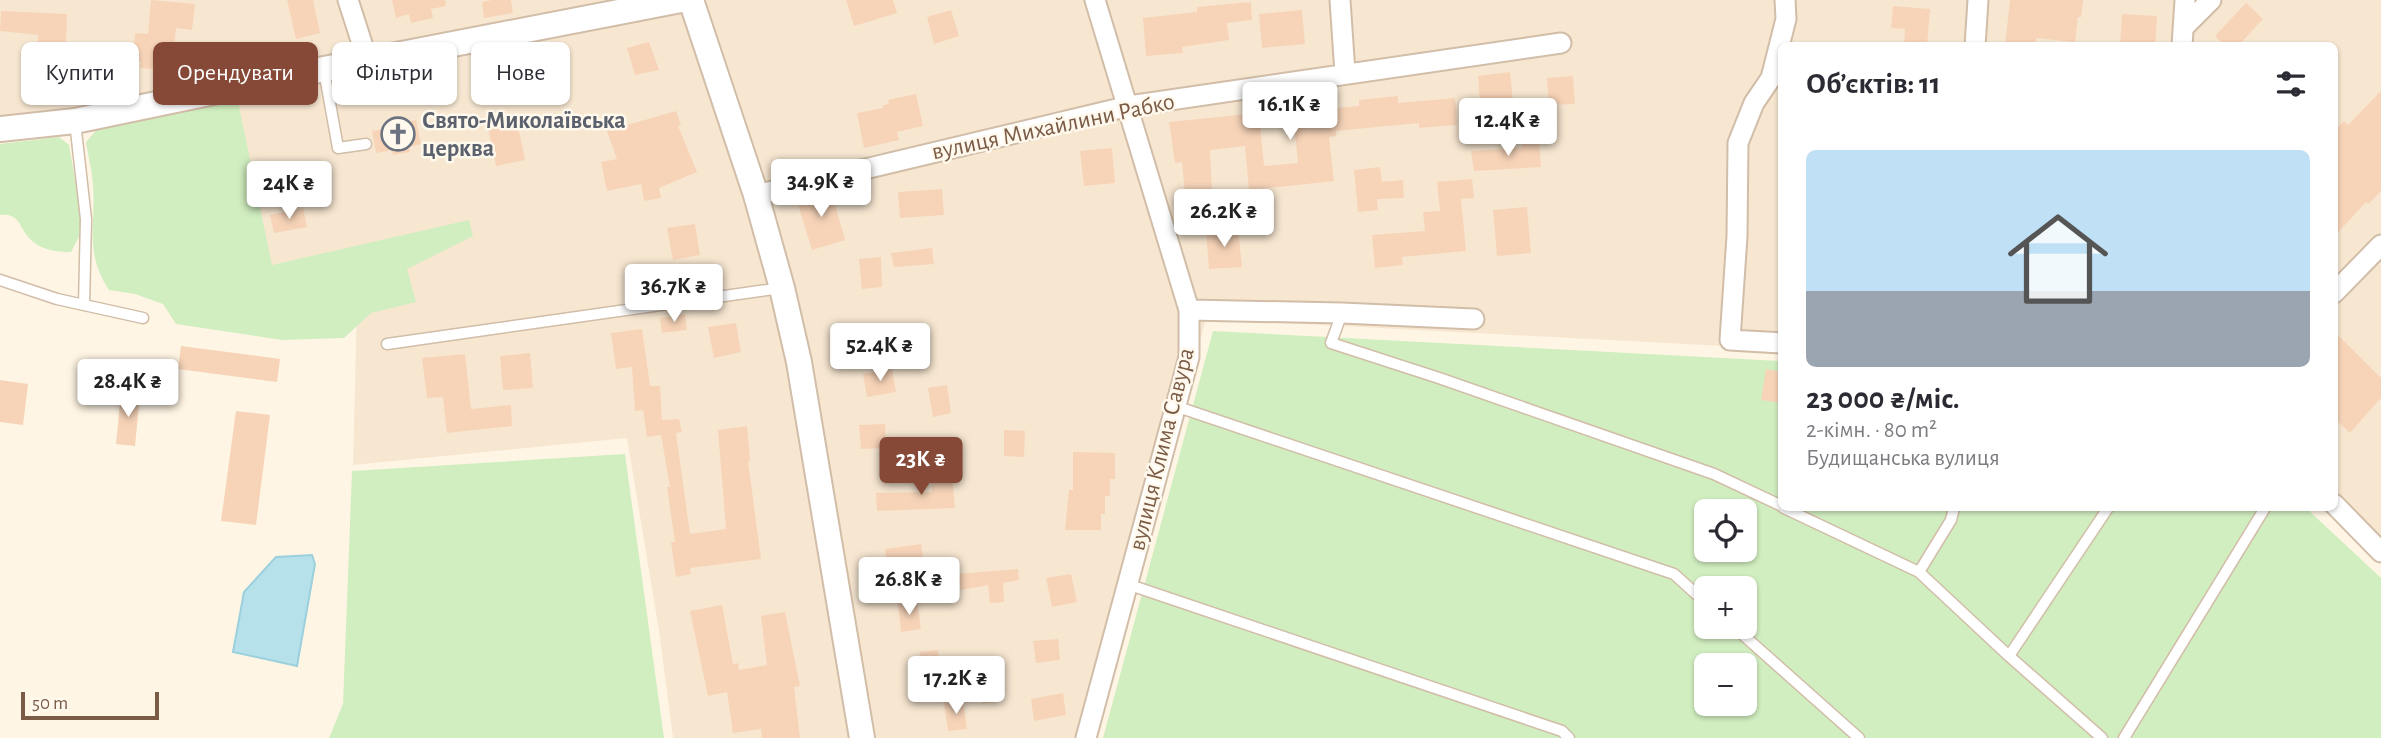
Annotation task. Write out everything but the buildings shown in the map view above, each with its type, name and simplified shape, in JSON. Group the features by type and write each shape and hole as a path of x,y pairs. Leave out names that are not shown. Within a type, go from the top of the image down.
{"street":[{"path":"348,0 362,42"},
{"path":"457,44 681,0"},
{"path":"691,0 756,195 782,288 799,362 862,738"},
{"name":"вулиця Клима Савура","path":"1086,738 1189,357 1189,310 1096,0"},
{"path":"1340,0 1345,73"},
{"path":"1780,42 1786,19 1785,0"},
{"path":"1975,42 1978,0"},
{"path":"2182,37 2185,0"},
{"path":"2182,37 2211,0"},
{"name":"вулиця Михайлини Рабко","path":"756,195 1129,106 1561,43"},
{"path":"1778,50 1771,78 1754,103 1738,143 1737,236 1730,340 1778,343"},
{"path":"0,129 75,121 332,68"},
{"path":"2338,289 2381,245"},
{"path":"1189,310 1474,318"},
{"path":"2338,508 2381,552"}],"lane":[{"path":"324,69 338,148 366,144"},
{"path":"75,121 86,219 84,305"},
{"path":"0,280 57,299 143,318"},
{"path":"387,344 782,288"},
{"path":"1342,313 1331,344 1439,378 1714,474 1778,505"},
{"path":"1175,406 1674,574 1694,592"},
{"path":"1791,511 1919,572 2102,738"},
{"path":"1919,572 1951,520 1953,511"},
{"path":"2009,656 2106,511"},
{"path":"2124,738 2263,511"},
{"path":"1127,584 1562,731 1569,738"},
{"path":"1747,639 1859,738"}],"shaded area":[{"path":"0,0 2381,0 2381,541 2338,497 2338,42 1778,42 1778,349 1206,319 1092,738 673,738 659,631 627,438 353,465 358,265 265,286 222,113 0,139"}],"green space":[{"path":"220,105 239,105 272,265 469,220 473,236 407,269 416,302 371,313 344,338 282,340 176,324 163,304 135,294 109,290 96,263 93,185 86,142 101,125"},
{"path":"59,137 69,145 80,208 80,235 71,252 43,248 29,238 15,218 0,215 0,144"},
{"path":"1213,331 1778,361 1778,511 2309,511 2381,578 2381,738 1103,738"},
{"path":"625,454 664,738 329,738 343,704 352,471"}],"water":[{"path":"312,555 315,564 297,666 233,652 244,592 276,557"}],"place":[{"name":"Свято-Миколаївська церква","path":"398,134"}]}
